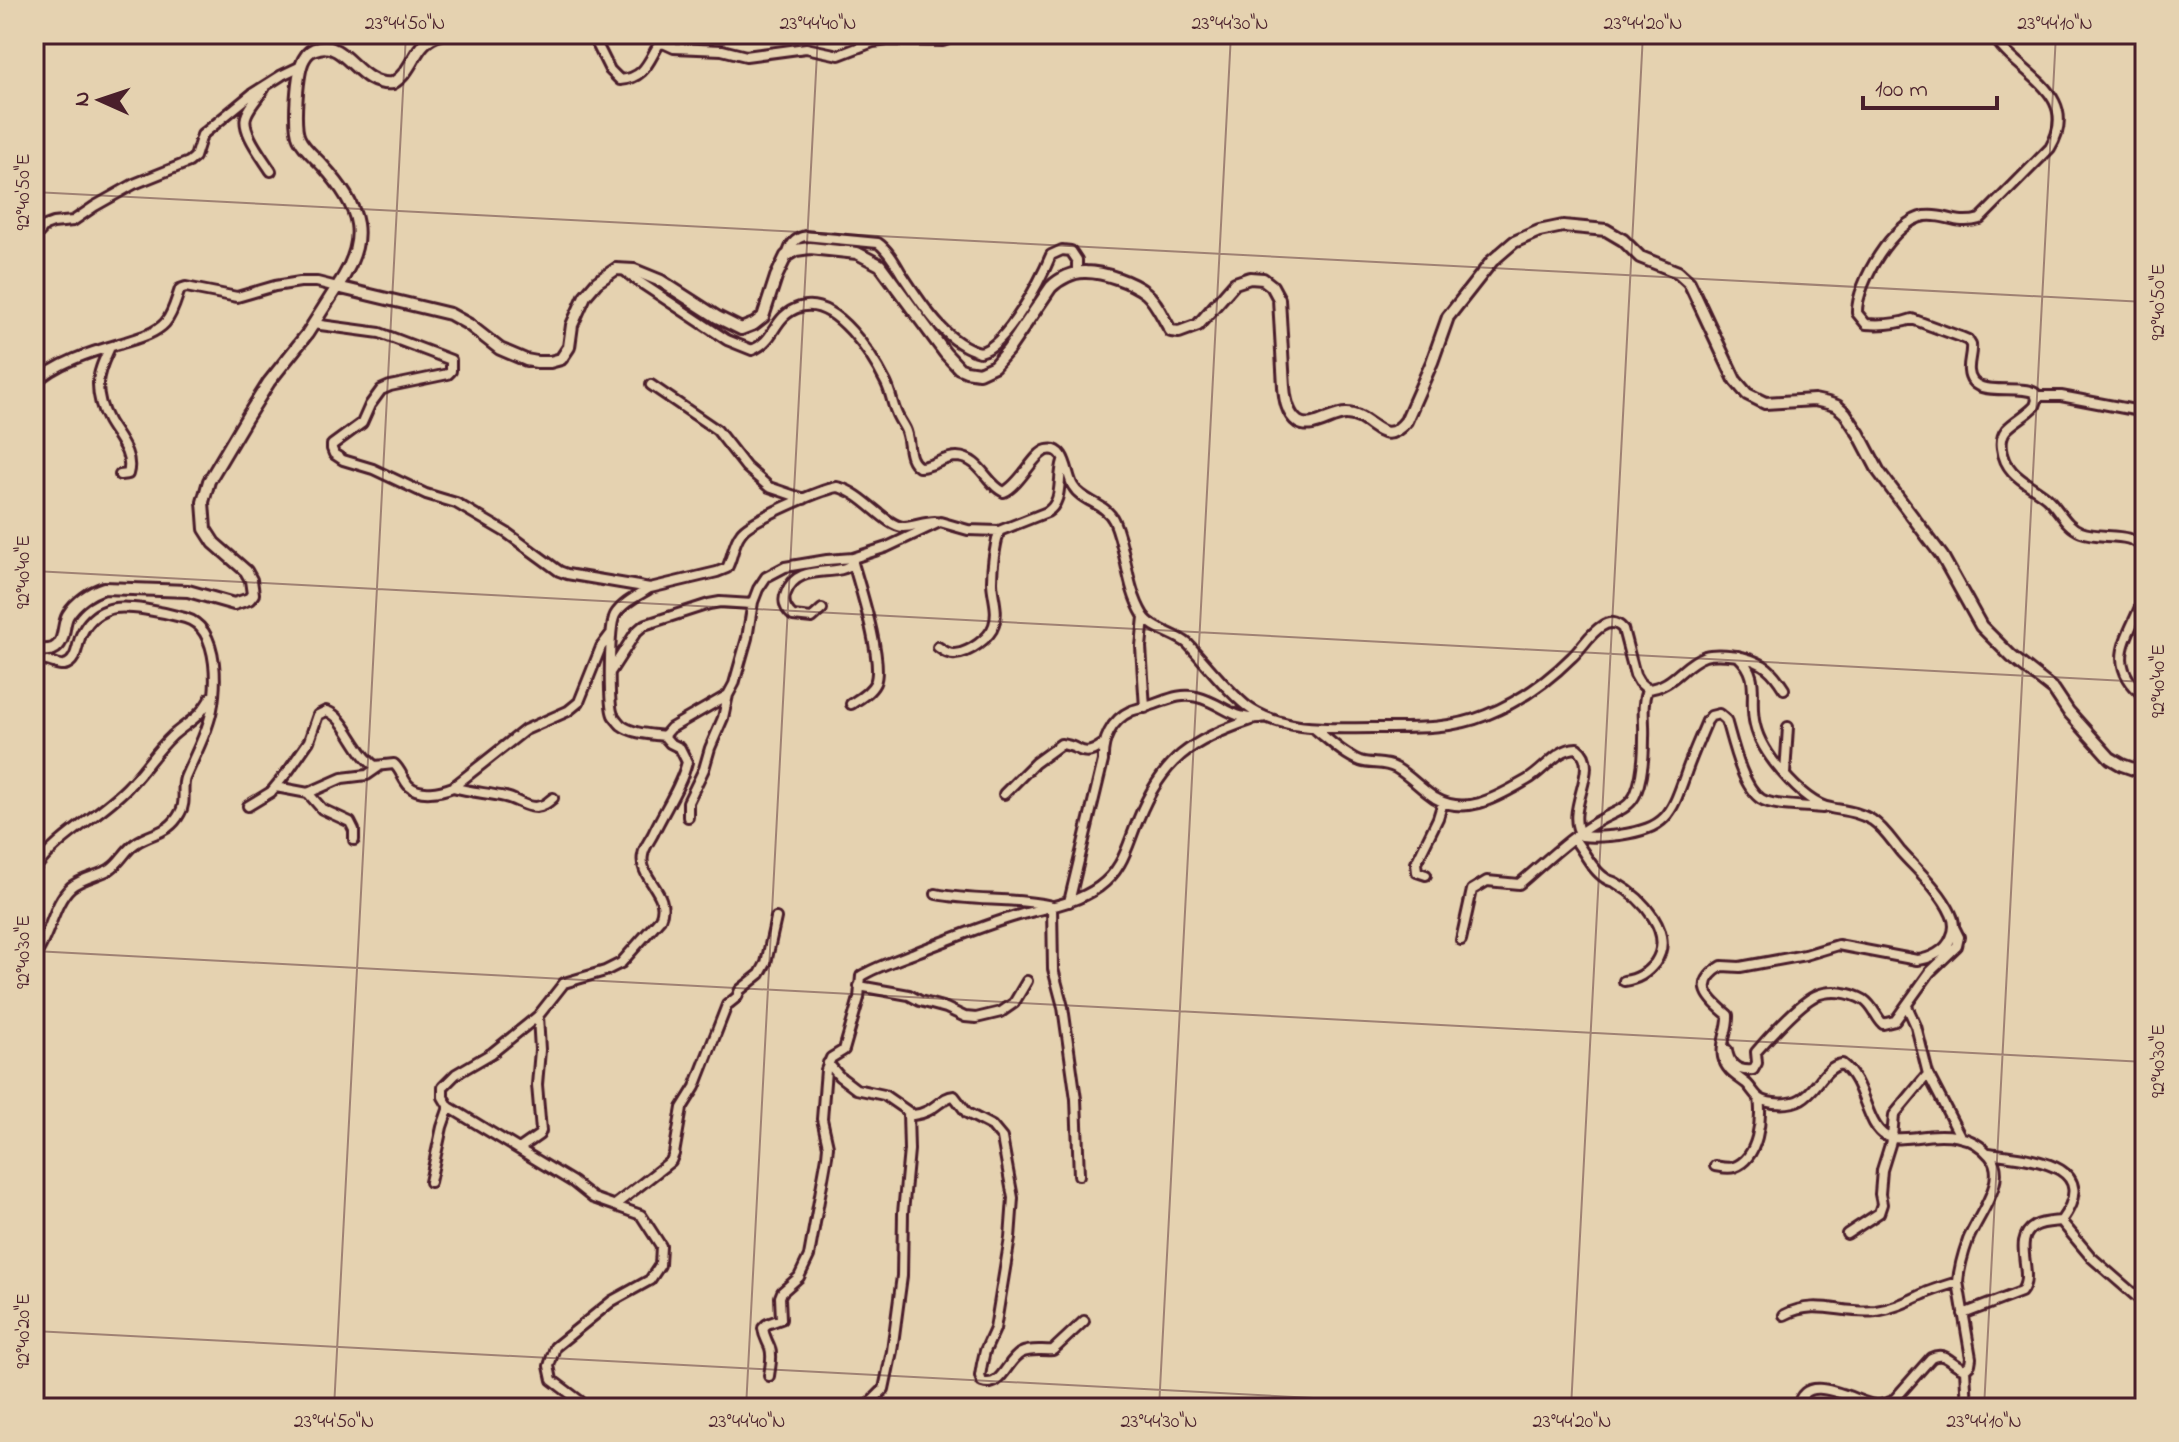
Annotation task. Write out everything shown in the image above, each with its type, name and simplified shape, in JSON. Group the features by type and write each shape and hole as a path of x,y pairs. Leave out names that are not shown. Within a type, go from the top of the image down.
{"street":[{"path":"34,663 49,656 59,643 67,616 75,605 94,591 104,588 188,591 234,604 249,599 253,594 246,571 214,543 205,529 203,502 209,481 269,382 298,346 337,287 352,262 358,234 358,222 343,191 305,147 297,132 301,66 308,53 329,47 371,80 393,83 406,72 421,45 441,34"},
{"path":"592,34 610,70 625,81 646,69 656,48 663,43 674,48 722,50 746,56 806,48 839,55 873,42 943,41 963,34"},
{"path":"1993,34 2018,63 2040,80 2054,101 2059,118 2057,136 2050,148 1980,219 1968,222 1930,215 1919,217 1905,227 1877,256 1861,291 1857,313 1866,324 1912,319 1968,340 1971,345 1970,378 1984,388 2024,389 2037,396 2061,396 2145,412"},
{"path":"34,238 45,226 73,221 134,184 189,162 195,157 202,135 265,86 301,66"},
{"path":"265,86 245,115 244,122 271,171"},
{"path":"786,256 803,249 819,248 857,253 875,261 945,353 959,368 973,373 994,366 1051,287 1058,280 1077,273 1084,271 1111,277 1138,288 1151,298 1171,331 1179,332 1198,325 1235,283 1250,278 1263,279 1272,286 1279,299 1284,387 1292,416 1303,424 1341,414 1353,415 1383,433 1389,433 1406,421 1448,317 1505,248 1527,235 1563,226 1592,227 1615,234 1640,257 1678,272 1689,282 1735,380 1747,394 1765,403 1814,400 1828,403 1845,413 1884,479 1942,556 1981,626 2012,657 2054,690 2110,758 2145,773"},
{"path":"34,384 61,366 157,330 170,316 180,289 186,287 237,297 275,286 317,282 450,314 505,351 526,360 550,362 561,359 569,347 576,315 589,290 610,272 622,268 661,281 741,329 754,324 763,317 791,244 805,236 878,243 927,313 953,338 980,352 991,347 1015,320 1036,288 1051,255 1062,250 1071,251 1077,260 1077,273"},
{"path":"622,268 727,340 752,350 768,340 777,321 796,308 804,305 819,307 838,317 855,335 884,378 895,412 907,435 912,460 919,467 925,468 946,458 969,459 1004,492 1014,487 1042,452 1057,451 1064,460 1073,486 1105,509 1114,521 1132,587 1144,617 1155,627 1179,637 1244,704 1266,717 1314,728 1430,727 1465,723 1507,705 1545,682 1598,629 1612,623 1619,624 1623,629 1635,675 1647,689"},
{"path":"313,324 380,333 451,360 448,374 381,390 358,428 332,445 337,456 426,494 456,503 507,533 559,571 650,588"},
{"path":"110,347 99,374 98,387 104,411 130,462 128,474 120,475"},
{"path":"651,385 717,430 746,467 769,487 804,499"},
{"path":"2037,396 2035,406 2004,432 2001,442 2003,458 2011,472 2049,500 2080,532 2131,539 2139,542 2145,550"},
{"path":"585,1408 552,1380 549,1366 555,1347 612,1301 650,1280 662,1255 661,1246 641,1215 593,1198 573,1182 449,1107 442,1093 447,1082 492,1053 538,1016 564,983 621,963 662,915 662,900 645,869 643,854 687,762 680,748 664,736 632,730 620,724 613,715 610,635 615,615 650,588 727,568 742,531 759,520 831,488 843,488 857,495 901,527 940,522 968,530 999,531 1053,508 1057,502 1064,460"},
{"path":"688,817 688,802 704,769 734,684 747,638 752,604 766,577 775,570 796,564 853,561 940,522"},
{"path":"938,647 956,654 991,632 996,610 992,570 999,531"},
{"path":"822,609 812,618 793,616 785,603 786,592 803,575 845,569 853,561"},
{"path":"851,704 866,694 876,678 868,616 853,561"},
{"path":"2145,593 2127,632 2122,660 2130,684 2145,697"},
{"path":"611,671 636,632 644,625 709,604 752,604"},
{"path":"34,650 62,665 68,664 90,621 108,609 124,608 196,623 210,642 213,652 212,709 208,726 184,780 180,814 167,828 135,843 113,867 82,880 68,890 34,957"},
{"path":"1144,617 1141,647 1145,708"},
{"path":"248,806 276,787 305,749 318,715 330,711 366,759 375,766 394,764 409,785 419,791 442,792 453,787 525,730 568,711 579,702 601,647 610,635"},
{"path":"1647,689 1666,684 1702,657 1711,655 1756,660 1767,667 1784,689"},
{"path":"1738,656 1753,677 1753,718 1769,756 1803,794 1827,808"},
{"path":"1461,940 1472,890 1487,881 1519,884 1600,820 1625,806 1636,793 1647,689"},
{"path":"34,870 71,831 94,817 128,787 170,738 199,715 213,693"},
{"path":"664,736 671,728 728,695"},
{"path":"1004,794 1035,763 1061,744 1092,752 1102,745 1119,719 1131,711 1176,697 1208,701 1251,720"},
{"path":"1577,837 1628,834 1646,829 1665,818 1677,800 1707,721 1715,714 1723,715 1748,783 1760,798 1769,802 1855,812 1880,826 1941,899 1959,937 1957,946 1930,972 1895,1021 1883,1024 1864,1000 1844,993 1817,995 1756,1052 1757,1063 1753,1070 1742,1070 1728,1057 1728,1015 1705,990 1709,977 1722,966 1740,967 1805,955 1838,945 1923,959 1948,944 1954,927"},
{"path":"769,1376 771,1354 763,1328 781,1319 782,1292 799,1277 812,1245 828,1146 822,1119 828,1063 844,1050 859,998 861,976 974,929 1083,898 1112,876 1122,863 1145,806 1175,759 1193,744 1214,733 1266,717"},
{"path":"1785,775 1788,727"},
{"path":"1314,728 1357,760 1393,766 1443,802 1471,805 1493,799 1533,777 1561,751 1577,748 1584,754 1587,764 1578,799 1577,837 1603,878 1617,883 1647,908 1663,941 1661,954 1649,971 1637,979 1624,981"},
{"path":"1069,902 1103,761 1102,745"},
{"path":"276,787 308,793 342,778 367,775 380,766"},
{"path":"453,787 509,797 533,807 543,806 553,798"},
{"path":"308,793 322,809 350,822 354,840"},
{"path":"1426,875 1417,872 1416,863 1443,802"},
{"path":"936,894 974,900 1014,899 1052,906"},
{"path":"1052,906 1053,969 1063,1007 1076,1099 1079,1175"},
{"path":"615,1205 671,1161 682,1108 695,1087 727,1005 760,974 766,963 776,918"},
{"path":"859,986 909,995 965,1017 976,1018 1001,1012 1014,1003 1027,981"},
{"path":"1907,1006 1916,1026 1928,1074 1960,1136"},
{"path":"519,1149 541,1131 537,1085 540,1050 538,1016"},
{"path":"1726,1037 1722,1050 1726,1067 1759,1098 1786,1103 1799,1100 1835,1065 1842,1064 1850,1070 1880,1131 1892,1138 1960,1136 1974,1142 1992,1158 1996,1169 1994,1188 1968,1239 1958,1282 1971,1358 1965,1369 1967,1408"},
{"path":"828,1063 856,1089 884,1095 913,1115 924,1114 947,1097 954,1096 967,1113 998,1131 1005,1145 1013,1198 1010,1238 995,1329 982,1364 982,1382 994,1383 1018,1354 1053,1350 1084,1321"},
{"path":"1847,1234 1879,1213 1882,1170 1892,1138 1894,1115 1928,1074"},
{"path":"1715,1166 1733,1167 1751,1151 1760,1120 1759,1098"},
{"path":"430,1182 449,1107"},
{"path":"865,1408 884,1389 896,1321 902,1276 908,1112"},
{"path":"1963,1314 2021,1292 2026,1286 2027,1277 2024,1253 2027,1233 2040,1224 2061,1221 2073,1199 2073,1187 2067,1173 2047,1163 1987,1153"},
{"path":"2061,1221 2091,1257 2145,1304"},
{"path":"1784,1315 1816,1306 1849,1311 1889,1309 1958,1282"},
{"path":"1798,1408 1803,1394 1817,1388 1873,1405 1884,1405 1893,1401 1937,1355 1944,1355 1965,1369"}]}
